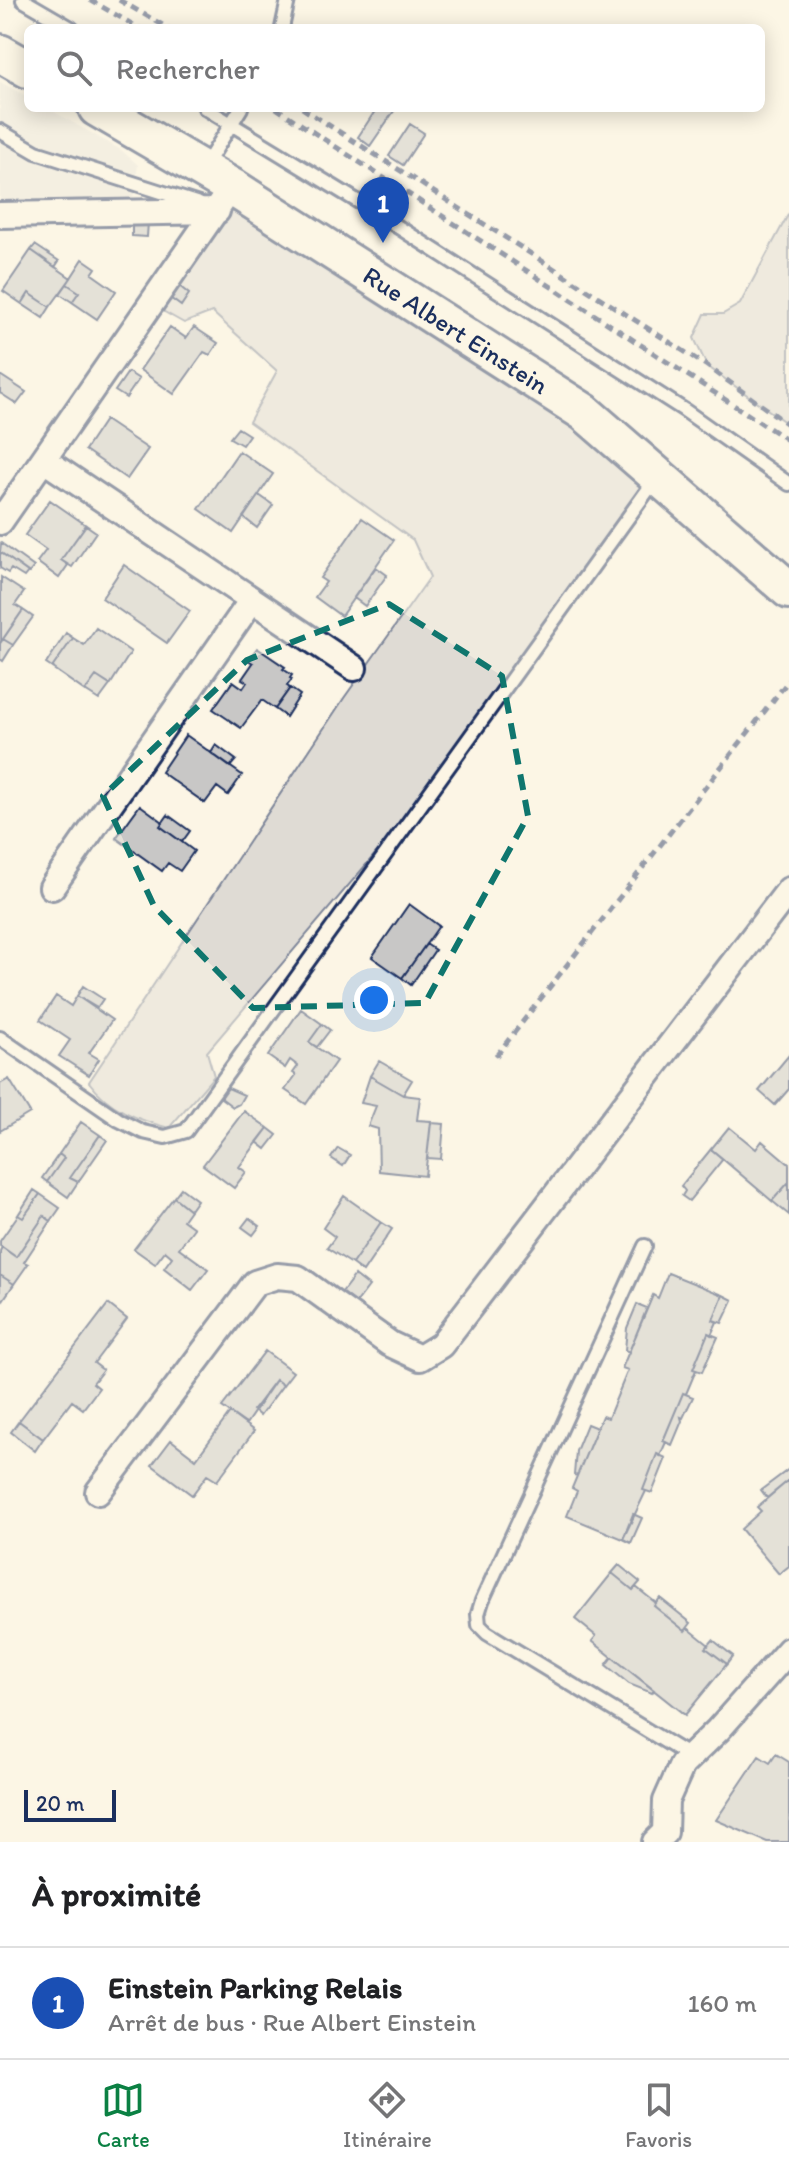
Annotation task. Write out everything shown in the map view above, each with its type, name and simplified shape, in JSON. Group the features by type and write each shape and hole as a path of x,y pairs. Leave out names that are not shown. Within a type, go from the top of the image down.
{"street":[{"path":"0,53 24,67"},
{"name":"Rue Albert Einstein","path":"103,112 217,189 584,412 789,590"},
{"path":"0,215 217,189"},
{"path":"0,522 44,460 217,189"},
{"path":"44,460 354,668"},
{"path":"52,887 252,600"},
{"path":"98,1492 255,1283 277,1276 298,1278 390,1344 420,1358 441,1345 789,890"},
{"path":"665,1839 666,1801 682,1765 789,1650"}],"lane":[{"path":"23,0 64,24"},
{"path":"283,24 288,0"},
{"path":"212,112 367,207 671,402 789,484"},
{"path":"0,131 36,152 136,182 217,189 231,124 238,112"},
{"path":"0,1038 119,1120 143,1132 165,1137 186,1131 657,477"},
{"path":"0,1055 13,1047"},
{"path":"645,1246 478,1614 479,1625 487,1633 691,1757"}],"path":[{"path":"90,0 132,24"},
{"path":"119,0 161,24"},
{"path":"282,112 789,441"},
{"path":"308,112 707,366 789,425"},
{"path":"496,1056 789,680"}],"highlighted area":[{"path":"389,604 502,676 528,816 425,1003 253,1008 154,906 103,796 247,660"}],"shaded area":[{"path":"0,82 24,95 24,112 54,112 121,150 138,165 133,198 99,204 0,201"},
{"path":"232,187 657,477 444,773 207,1052 214,1076 169,1128 125,1112 89,1082 344,698 430,577 413,540 249,422 277,371 212,312 184,323 152,305"},
{"path":"789,213 789,425 707,366 694,338 705,314 723,314 740,304"}],"building":[{"path":"374,112 393,112 370,146 358,137"},
{"path":"410,124 424,133 403,165 389,156"},
{"path":"132,222 148,222 147,237 132,236"},
{"path":"35,245 59,261 55,267 31,250"},
{"path":"31,250 71,278 50,307 29,293 22,304 3,291"},
{"path":"83,259 96,268 92,274 116,291 97,319 72,302 79,292 67,284"},
{"path":"67,284 79,292 72,302 60,294"},
{"path":"178,285 189,294 181,306 170,298"},
{"path":"29,293 50,307 43,318 22,304"},
{"path":"170,327 186,338 194,327 218,343 210,355 204,352 174,394 140,370"},
{"path":"128,372 139,379 126,398 115,391"},
{"path":"0,375 26,392 17,404 0,393"},
{"path":"105,420 148,449 127,479 85,450"},
{"path":"238,428 249,435 242,445 230,438"},
{"path":"239,451 273,474 233,533 199,509"},
{"path":"259,495 273,505 257,528 243,517"},
{"path":"50,500 86,525 61,560 68,565 59,578 37,562 46,550 25,535"},
{"path":"362,518 394,540 341,616 315,597 326,582 320,578"},
{"path":"86,525 96,532 72,567 61,560"},
{"path":"1,543 34,567 29,573 0,552"},
{"path":"0,552 28,572 24,577 11,569 8,573 0,568"},
{"path":"124,565 190,611 167,643 102,598"},
{"path":"376,567 387,575 365,606 354,598"},
{"path":"1,577 24,592 15,605 23,610 1,642"},
{"path":"23,610 33,617 13,645 3,639"},
{"path":"96,628 131,652 110,685 96,676 85,691 52,668 73,638 84,645"},
{"path":"66,633 73,638 52,668 46,664"},
{"path":"3,639 13,645 3,661 0,659 0,642"},
{"path":"257,648 285,667 283,669 292,675 292,679 287,686 290,688 275,709 262,700 241,728 213,709 233,681 243,688 247,682 242,679 253,663 248,660"},
{"path":"96,676 110,685 99,700 85,691"},
{"path":"290,688 300,695 286,717 275,709"},
{"path":"186,735 242,775 228,795 217,787 205,803 161,772"},
{"path":"216,745 236,760 230,767 211,753"},
{"path":"140,805 163,822 160,826 194,851 180,871 168,863 162,871 116,838"},
{"path":"168,815 190,831 182,842 160,826"},
{"path":"409,904 439,926 402,978 372,957"},
{"path":"426,944 435,950 411,985 402,978"},
{"path":"83,986 103,999 97,1008 77,996"},
{"path":"56,996 71,1006 77,996 112,1020 89,1053 99,1059 89,1075 59,1056 70,1040 40,1020"},
{"path":"301,1009 322,1024 309,1042 336,1061 306,1104 285,1090 296,1075 293,1073 298,1066 290,1060 285,1068 268,1056"},
{"path":"322,1024 330,1030 317,1047 309,1042"},
{"path":"789,1055 789,1089 775,1105 759,1091"},
{"path":"379,1061 412,1080 403,1095 370,1076"},
{"path":"370,1076 403,1095 420,1097 417,1120 431,1121 425,1176 379,1171 378,1129 368,1126 376,1106 361,1103"},
{"path":"9,1079 30,1113 0,1131 0,1084"},
{"path":"228,1088 244,1095 233,1107 221,1098"},
{"path":"244,1111 268,1128 239,1167 246,1172 234,1188 203,1165"},
{"path":"81,1122 100,1135 70,1178 78,1182 68,1197 47,1182 64,1158 59,1154"},
{"path":"431,1123 444,1124 441,1159 427,1158"},
{"path":"729,1127 756,1149 762,1141 789,1164 789,1182 772,1201 711,1149"},
{"path":"268,1128 277,1135 266,1149 257,1142"},
{"path":"100,1135 107,1140 78,1182 70,1178"},
{"path":"338,1148 350,1155 343,1166 331,1158"},
{"path":"711,1149 723,1159 689,1201 682,1196 685,1191 681,1186"},
{"path":"59,1154 64,1158 47,1182 42,1178"},
{"path":"789,1182 789,1215 772,1201"},
{"path":"181,1188 197,1200 190,1210 174,1197"},
{"path":"34,1190 40,1194 23,1218 18,1215"},
{"path":"40,1194 60,1208 51,1221 44,1216 16,1257 0,1246 0,1241 18,1215 23,1218"},
{"path":"344,1196 381,1222 352,1264 327,1248 335,1237 323,1228"},
{"path":"174,1197 190,1210 183,1220 194,1228 179,1248 208,1269 192,1290 164,1268 172,1257 165,1251 155,1264 134,1249"},
{"path":"44,1216 51,1221 24,1262 28,1264 14,1284 0,1275 0,1251 2,1247 16,1257"},
{"path":"249,1218 260,1226 253,1235 242,1227"},
{"path":"381,1222 392,1229 363,1272 352,1264"},
{"path":"668,1273 723,1295 713,1320 717,1322 711,1335 708,1333 693,1369 696,1370 686,1394 683,1393 663,1441 666,1442 660,1456 657,1454 643,1490 646,1491 623,1539 567,1516 577,1491 572,1488 602,1416 608,1418 628,1370 622,1368 653,1295 658,1298"},
{"path":"0,1275 14,1284 3,1300 0,1298"},
{"path":"355,1275 369,1286 356,1303 342,1292"},
{"path":"723,1295 733,1300 722,1323 713,1320"},
{"path":"108,1304 127,1319 94,1363 103,1370 93,1383 99,1388 83,1409 72,1401 43,1439 19,1421"},
{"path":"637,1304 647,1308 629,1352 625,1350 627,1328"},
{"path":"708,1333 718,1337 702,1372 693,1369"},
{"path":"265,1351 293,1372 283,1385 276,1380 246,1424 222,1407"},
{"path":"276,1380 283,1385 260,1416 253,1410"},
{"path":"683,1393 693,1397 681,1417 672,1445 663,1441"},
{"path":"230,1413 254,1431 217,1481 207,1475 192,1495 152,1465 171,1440 196,1459"},
{"path":"19,1421 43,1439 35,1451 11,1432"},
{"path":"587,1424 597,1428 577,1476 574,1475 576,1451"},
{"path":"657,1454 666,1458 652,1493 643,1490"},
{"path":"789,1469 789,1480 767,1498 761,1490"},
{"path":"789,1480 789,1566 779,1574 741,1529 761,1511 757,1507"},
{"path":"633,1514 642,1518 631,1543 623,1539"},
{"path":"619,1565 640,1582 633,1590 612,1573"},
{"path":"612,1573 633,1590 636,1587 685,1631 688,1628 709,1645 706,1648 727,1664 685,1715 592,1641 596,1636 575,1619"},
{"path":"660,1598 691,1623 685,1631 654,1606"},
{"path":"713,1640 733,1656 727,1664 706,1648"},
{"path":"612,1657 654,1690 652,1693 629,1684 606,1665"},
{"path":"776,1754 789,1762 789,1842 767,1842 716,1820 759,1756 770,1763"}],"place":[{"name":"Einstein Parking Relais","path":"383,243"}]}
